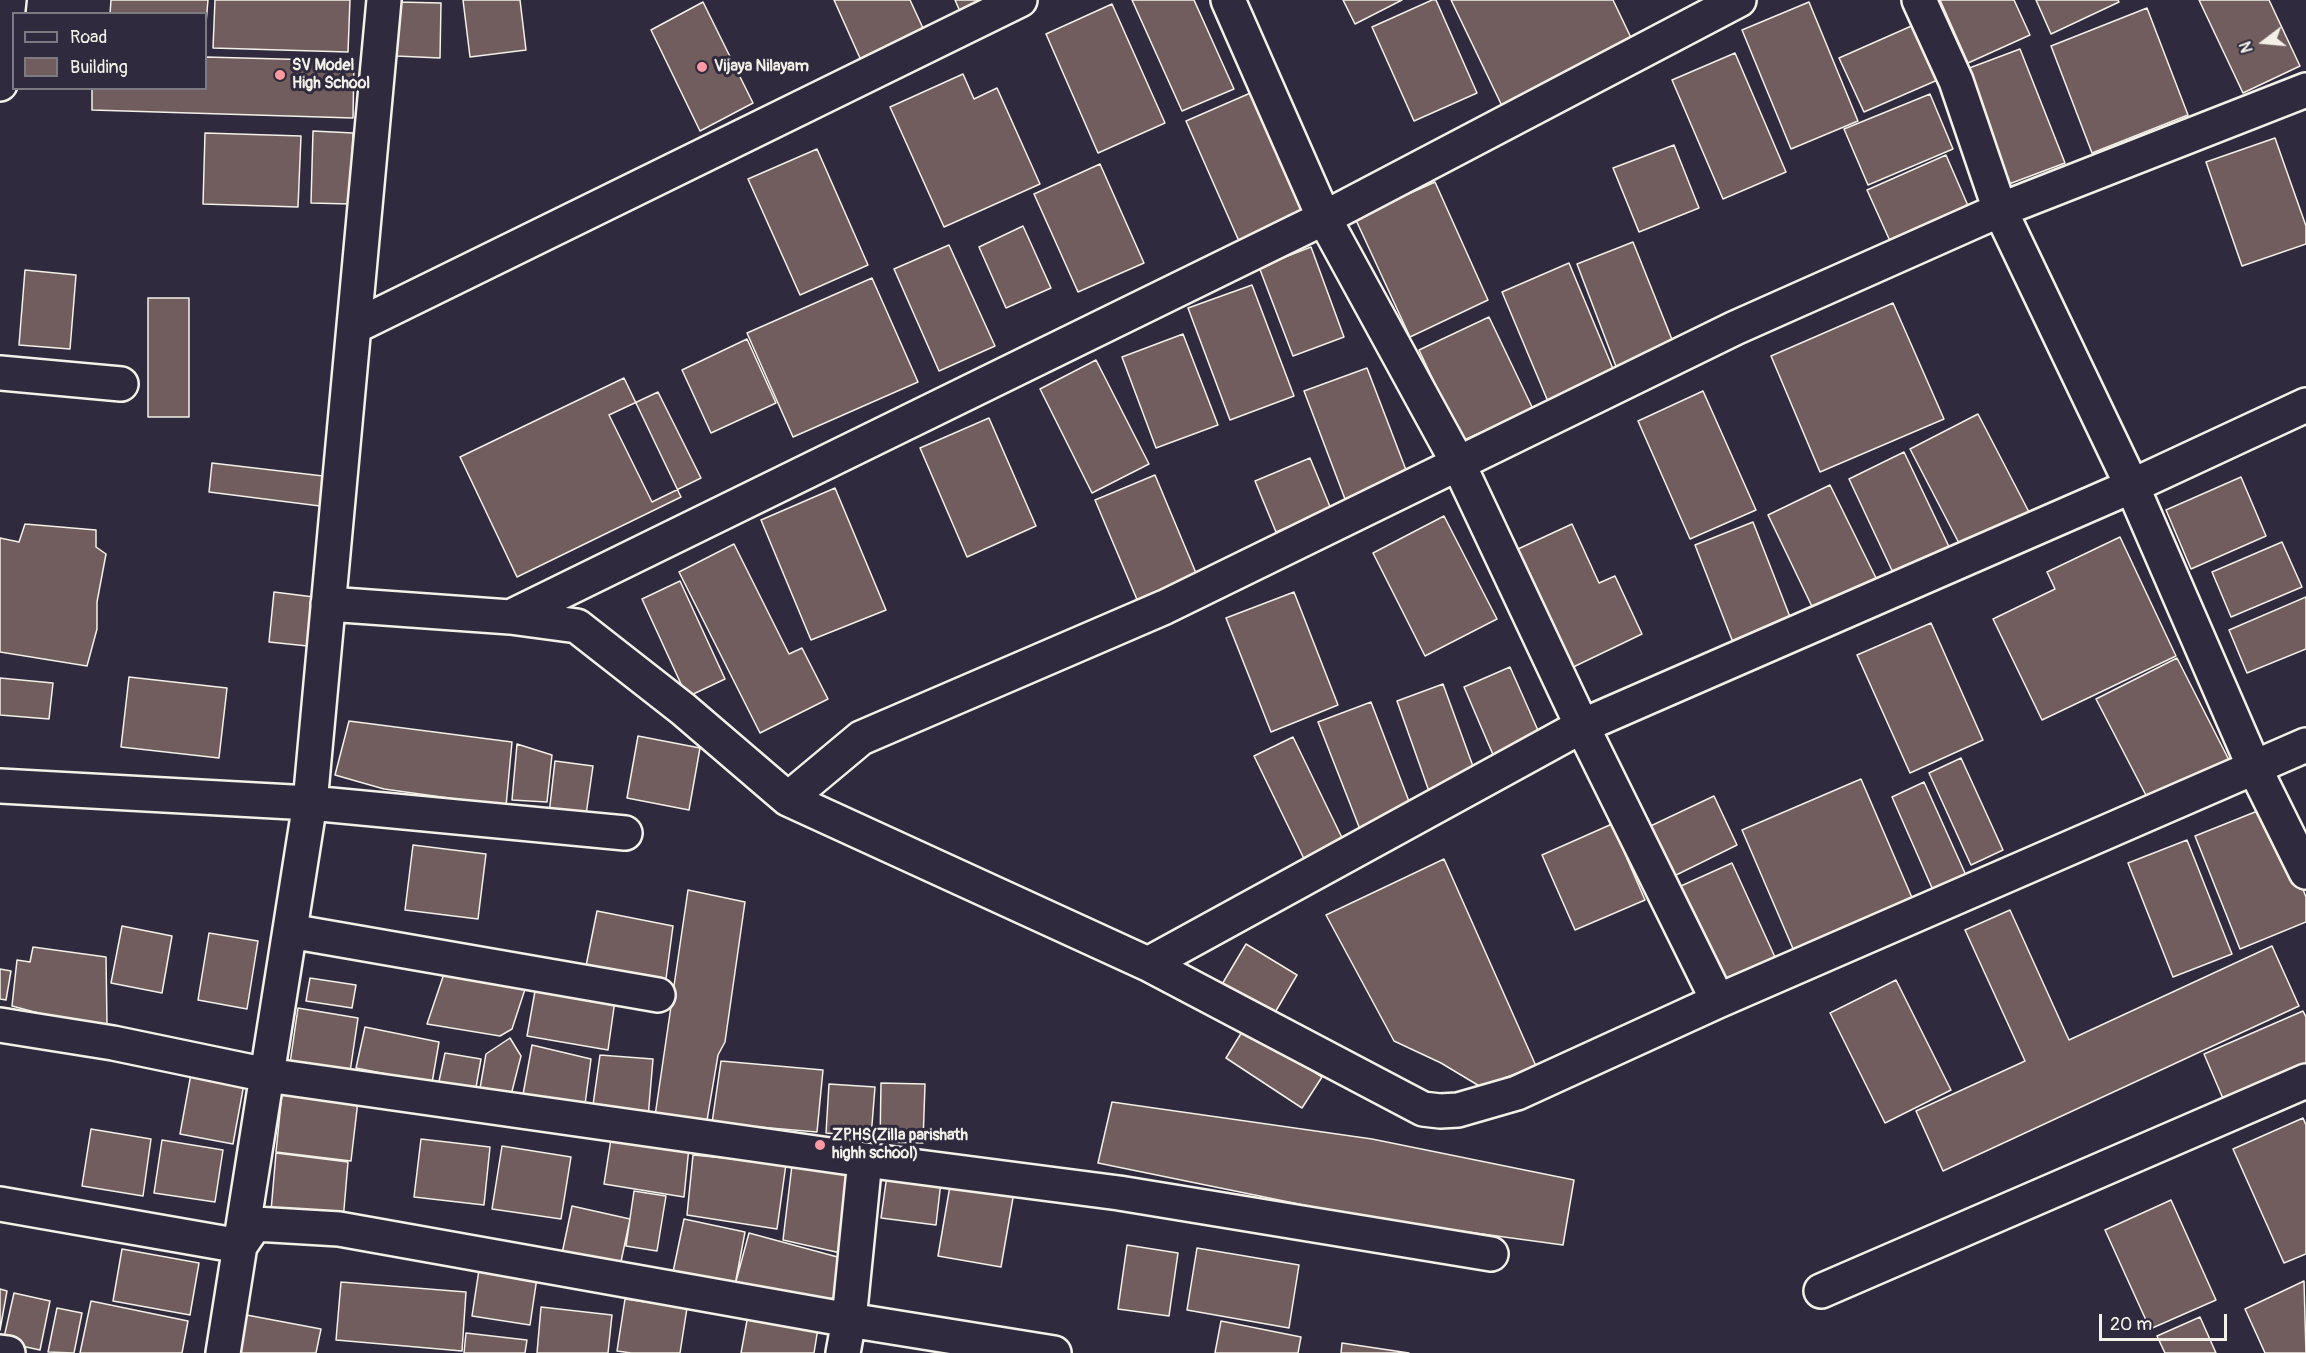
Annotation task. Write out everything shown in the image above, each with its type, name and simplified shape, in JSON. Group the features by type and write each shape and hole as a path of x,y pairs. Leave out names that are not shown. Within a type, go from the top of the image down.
{"street":[{"path":"0,84 9,0"},
{"path":"224,1353 310,804 384,0"},
{"path":"354,327 1020,0"},
{"path":"1228,0 1324,218 1458,463 1582,726 1718,1001"},
{"path":"510,617 1324,218 1739,0"},
{"path":"1918,0 1956,81 2000,210 2132,486 2254,767 2306,872"},
{"path":"788,799 861,738 1166,607 1735,328 2000,210 2306,90"},
{"path":"0,373 121,384"},
{"path":"1148,964 1582,726 2132,486 2306,405"},
{"path":"328,604 510,617 577,626 682,709 788,799 1148,964 1423,1109 1440,1111 1458,1110 1516,1094 1718,1001 2306,745"},
{"path":"0,786 310,804 625,833"},
{"path":"290,931 658,995"},
{"path":"0,1025 113,1042 267,1075 866,1160 1119,1193 1491,1254"},
{"path":"1821,1291 2306,1081"},
{"path":"843,1353 849,1320 866,1160"},
{"path":"0,1204 240,1246"},
{"path":"240,1246 255,1224 339,1229 849,1320 1054,1353"},
{"path":"0,1352 8,1353"}],"building":[{"path":"111,0 208,0 207,12 110,12"},
{"path":"215,0 350,0 348,52 213,48"},
{"path":"463,0 520,0 526,50 470,57"},
{"path":"834,0 910,0 928,39 864,67"},
{"path":"955,0 1012,0 964,21"},
{"path":"1132,0 1194,0 1234,89 1182,111"},
{"path":"1343,0 1402,0 1355,24"},
{"path":"1436,0 1477,93 1414,121 1372,27"},
{"path":"1451,0 1613,0 1634,44 1503,108"},
{"path":"1940,0 2014,0 2030,35 1968,63"},
{"path":"2036,0 2118,0 2119,2 2051,34"},
{"path":"2199,0 2269,0 2300,66 2243,93"},
{"path":"398,2 441,3 440,58 396,56"},
{"name":"Vijaya Nilayam","path":"703,2 753,103 700,131 651,30"},
{"path":"1809,2 1858,121 1791,149 1742,30"},
{"path":"1112,4 1165,123 1098,153 1046,34"},
{"path":"2147,8 2188,115 2092,153 2051,46"},
{"path":"1925,20 1949,75 1864,112 1839,58"},
{"path":"2020,49 2065,163 2009,184 1964,70"},
{"path":"1735,53 1786,172 1723,199 1672,80"},
{"name":"SV Model High School","path":"207,57 354,61 353,118 92,110 92,90 207,90"},
{"path":"963,74 974,99 997,88 1040,184 944,227 890,107"},
{"path":"1255,91 1311,218 1242,248 1186,121"},
{"path":"1930,94 1953,149 1868,185 1844,129"},
{"path":"313,131 353,133 350,204 311,203"},
{"path":"205,133 301,136 298,207 203,204"},
{"path":"2275,138 2306,226 2306,244 2242,266 2206,162"},
{"path":"1674,145 1699,208 1639,232 1613,168"},
{"path":"817,149 868,265 800,295 748,179"},
{"path":"1946,155 1969,208 1890,241 1867,190"},
{"path":"1100,164 1144,263 1078,292 1034,194"},
{"path":"1435,182 1488,300 1410,337 1355,218"},
{"path":"1023,226 1051,288 1006,308 979,247"},
{"path":"1633,242 1675,347 1617,369 1577,264"},
{"path":"949,245 995,346 939,371 894,269"},
{"path":"1311,247 1344,337 1293,356 1259,267"},
{"path":"1569,263 1616,376 1549,404 1502,292"},
{"path":"25,270 76,275 70,349 19,345"},
{"path":"872,278 918,382 793,437 747,333"},
{"path":"1252,285 1294,396 1230,420 1188,308"},
{"path":"148,298 189,298 189,417 148,417"},
{"path":"1893,303 1944,419 1820,472 1771,356"},
{"path":"1489,317 1533,409 1462,441 1419,350"},
{"path":"1183,334 1218,425 1156,448 1122,357"},
{"path":"747,339 776,403 711,433 682,370"},
{"path":"1096,360 1149,464 1092,493 1040,389"},
{"path":"1367,368 1411,483 1348,507 1304,391"},
{"path":"624,378 681,497 517,577 460,457"},
{"path":"1703,391 1756,510 1690,539 1638,421"},
{"path":"658,392 701,478 652,502 609,415"},
{"path":"1978,414 2029,512 1961,547 1910,449"},
{"path":"989,418 1036,526 967,557 920,448"},
{"path":"1904,452 1952,553 1896,579 1849,479"},
{"path":"1310,458 1331,509 1276,532 1255,481"},
{"path":"212,463 323,476 320,506 209,492"},
{"path":"1155,475 1201,585 1141,609 1095,500"},
{"path":"2241,477 2266,536 2191,569 2166,510"},
{"path":"1830,485 1881,588 1818,619 1768,515"},
{"path":"835,488 886,610 811,640 761,520"},
{"path":"1444,516 1497,619 1425,656 1373,553"},
{"path":"1753,522 1792,622 1734,645 1695,545"},
{"path":"25,524 96,530 96,547 106,554 97,602 97,629 87,666 0,652 0,538 19,542"},
{"path":"1572,524 1599,583 1615,576 1642,634 1565,671 1539,616 1547,612 1518,549"},
{"path":"2120,537 2176,656 2042,720 1993,619 2055,589 2047,572"},
{"path":"2282,542 2302,587 2231,617 2212,572"},
{"path":"734,544 789,654 802,648 828,699 760,733 679,572"},
{"path":"680,581 725,679 687,697 642,599"},
{"path":"274,592 322,598 317,647 269,642"},
{"path":"1294,592 1338,705 1271,732 1226,618"},
{"path":"2306,597 2306,649 2247,673 2229,630"},
{"path":"1931,623 1983,740 1910,773 1857,655"},
{"path":"2177,658 2230,762 2150,803 2096,699"},
{"path":"1510,667 1544,744 1497,764 1464,687"},
{"path":"129,677 227,688 219,758 121,747"},
{"path":"0,678 53,683 49,719 0,715"},
{"path":"1443,684 1478,780 1431,797 1397,701"},
{"path":"1371,702 1415,817 1363,837 1318,722"},
{"path":"349,721 512,742 506,806 384,789 335,775"},
{"path":"638,736 700,748 689,810 627,798"},
{"path":"1293,737 1348,850 1309,869 1254,756"},
{"path":"517,744 552,755 547,802 512,800"},
{"path":"1961,758 2003,850 1971,865 1929,773"},
{"path":"555,761 593,766 585,822 549,814"},
{"path":"1861,779 1913,900 1794,951 1742,830"},
{"path":"1924,782 1969,882 1936,897 1892,797"},
{"path":"1714,796 1737,845 1664,881 1640,831"},
{"path":"2270,806 2306,897 2306,922 2240,949 2195,836"},
{"path":"1612,824 1645,900 1575,930 1542,855"},
{"path":"2187,840 2232,954 2173,977 2128,863"},
{"path":"413,845 486,854 478,919 405,910"},
{"path":"1444,859 1536,1066 1481,1087 1441,1063 1394,1041 1326,915"},
{"path":"1732,863 1780,968 1720,995 1672,890"},
{"path":"688,890 745,902 725,1042 718,1055 706,1126 655,1116"},
{"path":"2010,910 2069,1040 2272,946 2299,1006 1943,1171 1916,1111 2025,1061 1965,930"},
{"path":"597,911 673,926 665,986 585,971"},
{"path":"122,926 172,936 162,993 111,983"},
{"path":"209,933 258,941 247,1009 198,1000"},
{"path":"1246,944 1297,975 1270,1021 1218,991"},
{"path":"33,947 106,957 107,1025 72,1022 12,1006 17,960 30,962"},
{"path":"448,962 529,977 512,1029 500,1036 427,1024"},
{"path":"0,969 11,971 6,1000 0,999"},
{"path":"310,978 356,985 352,1008 306,1001"},
{"path":"537,980 616,993 608,1050 527,1036"},
{"path":"1896,980 1951,1090 1885,1123 1830,1013"},
{"path":"298,1008 358,1018 350,1072 290,1063"},
{"path":"2303,1011 2306,1017 2306,1075 2227,1108 2204,1054"},
{"path":"365,1027 439,1042 432,1083 356,1068"},
{"path":"1245,1027 1322,1077 1302,1108 1226,1058"},
{"path":"510,1038 521,1056 510,1099 479,1094 486,1054"},
{"path":"532,1045 591,1059 584,1112 522,1100"},
{"path":"445,1053 481,1059 475,1093 438,1086"},
{"path":"600,1055 653,1059 648,1118 592,1112"},
{"path":"721,1061 823,1070 817,1132 712,1123"},
{"path":"191,1074 244,1084 233,1144 180,1134"},
{"path":"283,1083 359,1092 351,1161 276,1152"},
{"path":"881,1083 925,1084 923,1143 880,1142"},
{"path":"829,1084 875,1087 871,1137 826,1133"},
{"path":"1112,1102 1372,1139 1574,1180 1563,1245 1372,1219 1098,1163"},
{"path":"2303,1118 2306,1125 2306,1254 2284,1263 2233,1149"},
{"path":"613,1126 690,1137 684,1197 604,1184"},
{"path":"91,1129 151,1139 143,1196 82,1186"},
{"path":"421,1139 490,1147 484,1205 414,1197"},
{"path":"162,1140 223,1150 215,1202 154,1193"},
{"path":"502,1146 571,1157 561,1219 492,1209"},
{"path":"276,1153 348,1162 343,1221 271,1211"},
{"path":"693,1155 786,1164 777,1229 687,1215"},
{"path":"792,1165 857,1174 845,1254 783,1240"},
{"path":"887,1175 941,1182 936,1225 881,1218"},
{"path":"951,1180 1014,1192 1001,1267 938,1256"},
{"path":"634,1191 666,1196 657,1251 626,1246"},
{"path":"2171,1200 2216,1300 2150,1329 2105,1230"},
{"path":"572,1206 630,1219 618,1276 560,1263"},
{"path":"684,1219 745,1232 735,1285 673,1272"},
{"path":"749,1233 845,1259 839,1298 797,1299 735,1285"},
{"path":"1127,1245 1178,1253 1169,1316 1118,1309"},
{"path":"1197,1248 1299,1265 1289,1328 1187,1310"},
{"path":"122,1249 199,1263 190,1315 113,1301"},
{"path":"480,1263 538,1271 530,1325 472,1316"},
{"path":"2304,1281 2306,1353 2265,1353 2245,1309"},
{"path":"341,1282 466,1292 462,1351 336,1340"},
{"path":"0,1289 7,1291 0,1330"},
{"path":"14,1293 50,1301 40,1350 3,1342"},
{"path":"625,1299 687,1308 680,1353 617,1351"},
{"path":"91,1301 188,1321 182,1353 80,1353"},
{"path":"541,1307 612,1315 608,1353 537,1353"},
{"path":"57,1308 82,1313 74,1353 48,1352"},
{"path":"236,1313 321,1329 316,1353 235,1353"},
{"path":"748,1315 818,1328 814,1353 741,1353"},
{"path":"2200,1317 2216,1353 2165,1353 2157,1336"},
{"path":"1221,1321 1301,1337 1298,1353 1215,1353"},
{"path":"466,1333 527,1340 525,1353 464,1353"},
{"path":"1342,1343 1409,1353 1341,1353"}],"place":[{"name":"Vijaya Nilayam","path":"702,67"},
{"name":"SV Model High School","path":"280,75"},
{"name":"ZPHS(Zilla parishath highh school)","path":"820,1145"}]}
